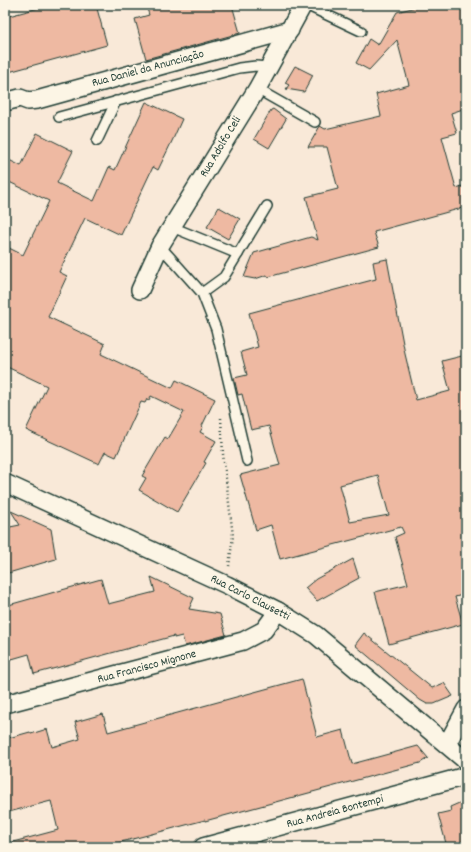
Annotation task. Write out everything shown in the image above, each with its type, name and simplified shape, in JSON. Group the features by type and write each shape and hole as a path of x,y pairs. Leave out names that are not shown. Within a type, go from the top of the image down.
{"street":[{"name":"Rua Adolfo Celi","path":"140,290 160,246 257,89 305,5"},
{"name":"Rua Daniel da Anunciação","path":"5,102 20,98 28,101 37,100 290,30"},
{"name":"Rua Carlo Clausetti","path":"5,483 227,585 278,611 316,635 466,761"},
{"name":"Rua Francisco Mignone","path":"5,704 243,641 264,630 278,611"},
{"path":"446,744 466,709"},
{"name":"Rua Andreia Bontempi","path":"203,847 466,776"}],"lane":[{"path":"305,5 361,31"},
{"path":"60,117 239,68 256,66 269,68"},
{"path":"257,89 315,122"},
{"path":"97,142 116,101"},
{"path":"202,293 224,277 267,206"},
{"path":"172,228 238,254"},
{"path":"160,246 202,293 216,329 247,461"}],"path":[{"path":"220,415 233,536 227,585"}],"building":[{"path":"50,5 96,5 107,45 5,73 5,17"},
{"path":"146,5 232,5 240,33 146,59 135,19 149,15"},
{"path":"423,5 466,5 466,108 451,113 457,133 442,137 456,188 466,185 466,207 374,232 379,247 268,277 267,275 255,279 244,277 254,253 311,237 318,240 306,197 338,189 327,147 308,147 320,126 325,129 381,116 376,94 409,85 397,40 369,70 356,63 369,39 378,45 397,12"},
{"path":"295,66 313,75 304,92 286,89 289,85 285,83"},
{"path":"146,102 182,119 174,137 158,170 153,167 121,235 85,218 59,272 67,276 48,317 105,344 101,354 172,388 176,380 215,399 200,432 216,441 204,462 206,463 177,512 139,490 146,478 142,476 165,437 168,439 184,412 151,396 145,403 141,402 116,457 105,452 99,464 26,430 47,386 5,366 5,246 23,255 49,201 5,180 5,158 21,166 37,133 73,151 57,183 94,201 109,167 115,170"},
{"path":"273,109 286,119 269,148 254,139"},
{"path":"219,207 240,219 228,239 207,227"},
{"path":"387,259 405,354 416,400 450,391 442,361 466,355 466,594 455,597 463,624 389,644 375,592 408,584 395,537 404,533 401,527 280,559 271,525 256,530 240,475 280,465 269,426 251,430 242,394 238,395 234,378 247,375 241,352 258,347 249,313 376,279 373,262","holes":["378,475 389,515 350,522 340,485"]},
{"path":"11,511 51,529 56,559 5,574 5,528 20,525"},
{"path":"353,559 359,578 317,601 305,588 316,579"},
{"path":"151,577 194,598 189,609 220,614 226,635 185,646 182,636 174,638 174,636 34,674 29,654 5,661 5,606 101,579 108,604 155,592"},
{"path":"364,633 432,688 444,683 453,696 434,704 427,704 420,700 355,645"},
{"path":"302,679 317,737 343,730 352,764 418,746 428,758 420,763 102,847 13,847 13,842 58,830 51,801 5,813 5,739 47,729 52,747 80,739 75,722 103,714 108,732"},
{"path":"466,800 466,847 447,847 438,814 451,811 450,807"}]}
